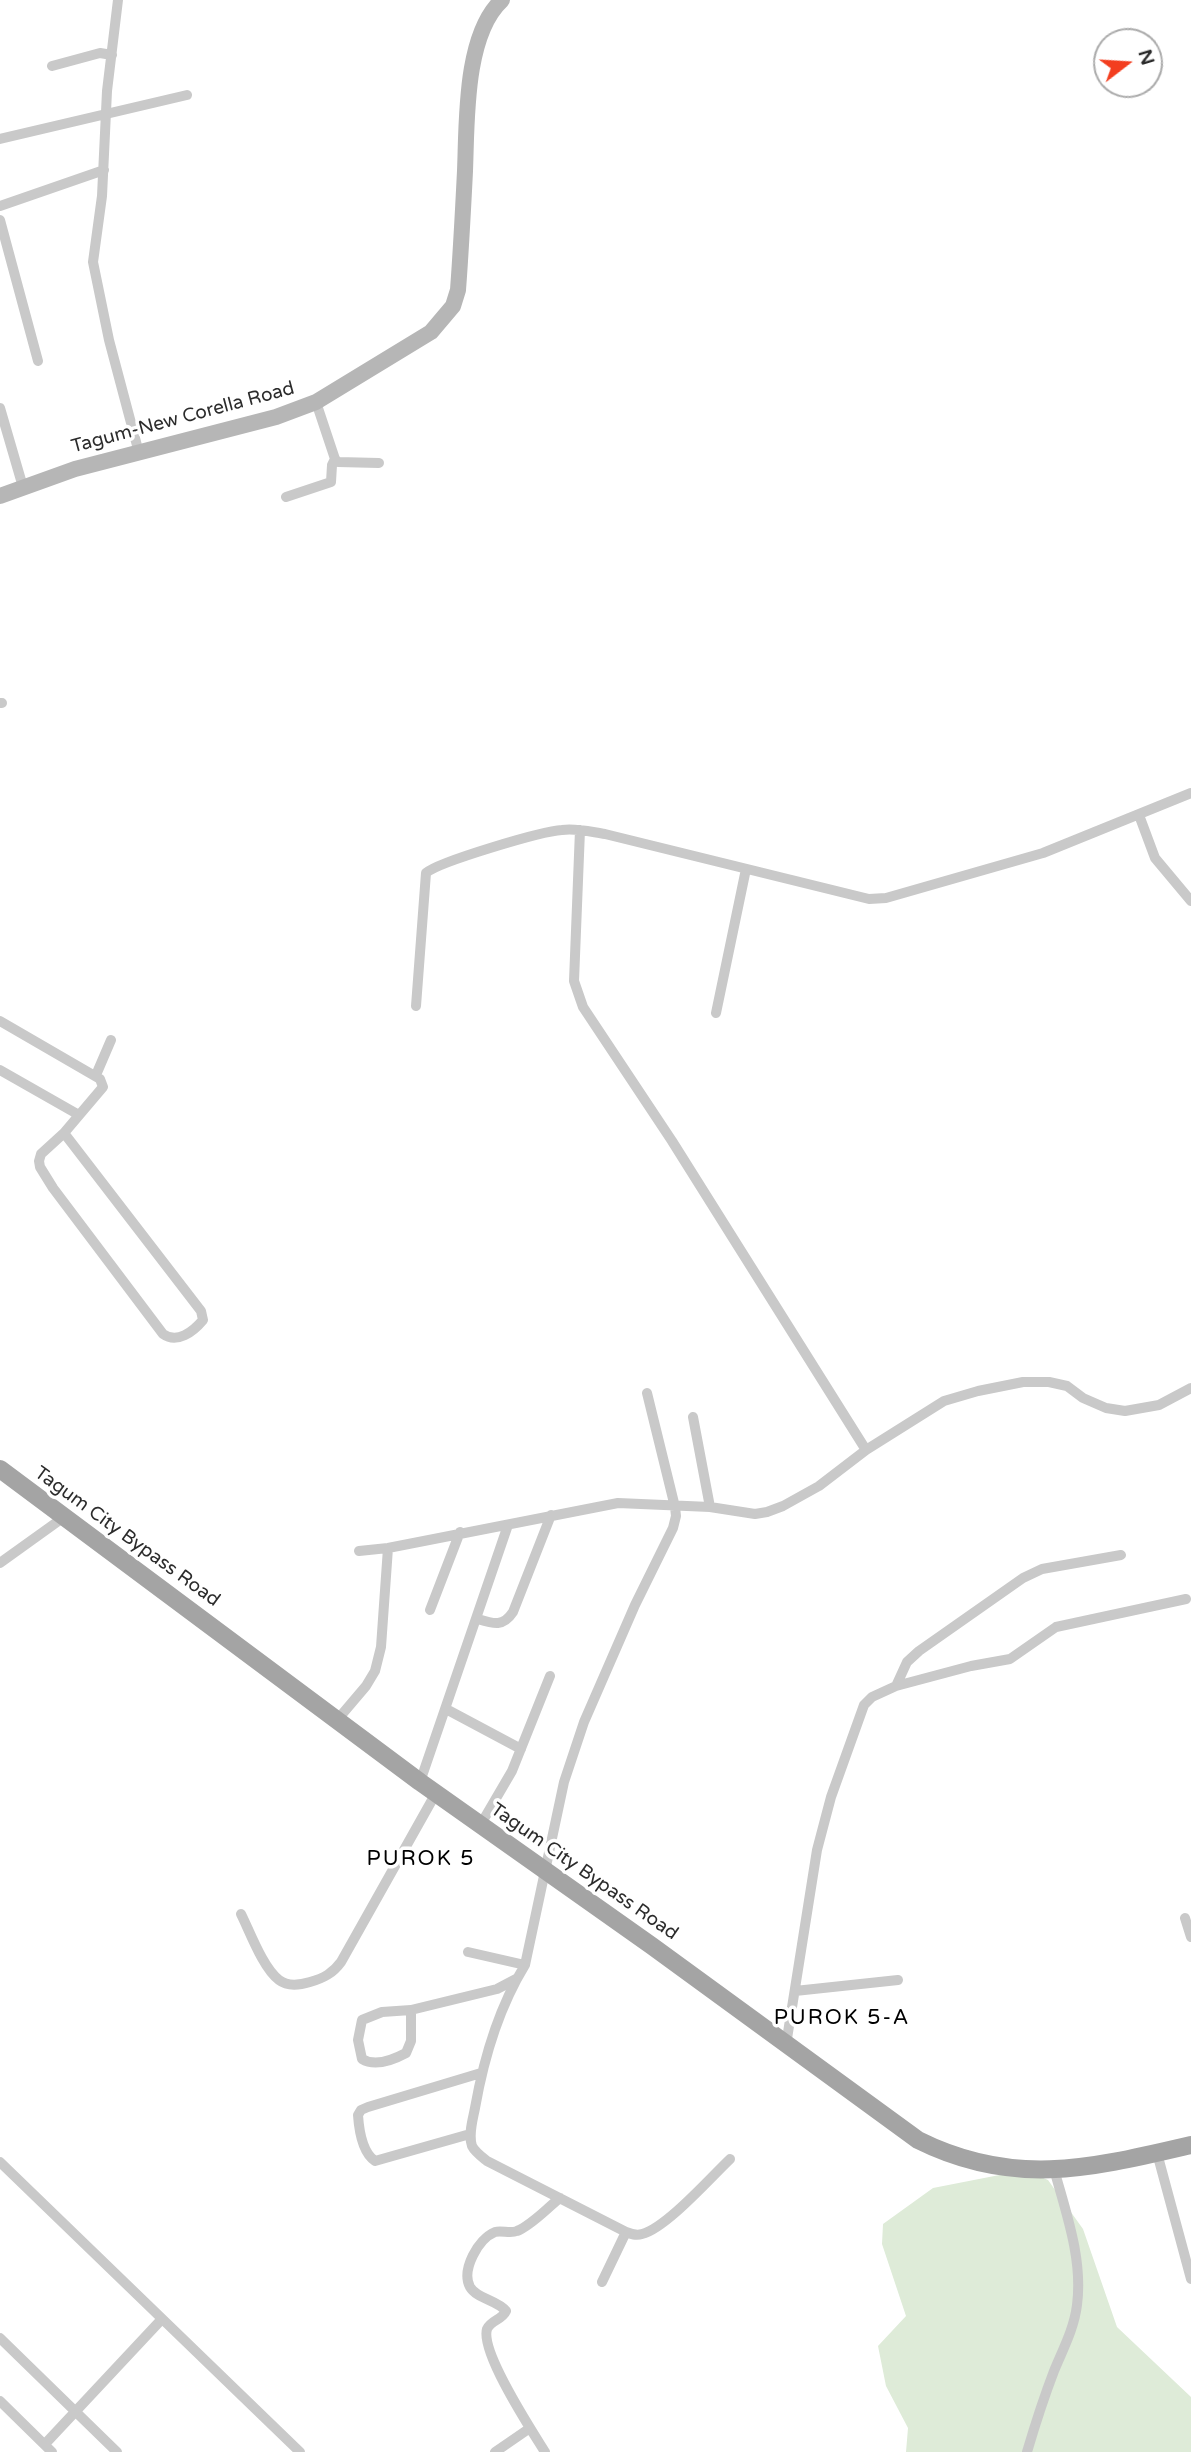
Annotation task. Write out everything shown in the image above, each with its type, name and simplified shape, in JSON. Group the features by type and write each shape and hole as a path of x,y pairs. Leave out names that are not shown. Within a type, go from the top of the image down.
{"main road":[{"name":"Tagum-New Corella Road","path":"0,496 75,469 276,417 316,402 415,344 437,326 453,306 458,290 468,100 474,62 488,19 500,1"},
{"name":"Tagum City Bypass Road","path":"0,1469 420,1782 652,1946 895,2125 942,2152 968,2162 1021,2170 1083,2168 1191,2145"}],"street":[{"path":"118,0 105,115 104,170 93,262 108,340 139,453"},
{"path":"52,66 100,53 113,55"},
{"path":"0,139 187,95"},
{"path":"0,206 104,170"},
{"path":"0,220 38,361"},
{"path":"316,402 338,462 379,463"},
{"path":"0,408 23,487"},
{"path":"286,497 331,482 335,459"},
{"path":"416,1006 426,873 446,863 542,833 580,830 850,896 886,898 1043,853 1191,793"},
{"path":"1139,815 1155,858 1191,901"},
{"path":"580,830 574,981 583,1007 672,1141 866,1450"},
{"path":"716,1013 746,869"},
{"path":"0,1021 96,1075 103,1083 103,1087 64,1133 47,1148 39,1161 52,1188 163,1334 170,1339 178,1339 203,1320 201,1311 64,1133"},
{"path":"96,1075 111,1040"},
{"path":"0,1070 79,1115"},
{"path":"359,1551 388,1548 618,1503 710,1507 755,1514 775,1509 819,1486 866,1450 944,1401 1023,1382 1049,1382 1067,1386 1106,1408 1125,1411 1159,1405 1191,1388"},
{"path":"647,1393 676,1516 673,1528 635,1605 584,1722 564,1782 525,1965 492,2034 481,2073 470,2134 472,2146 487,2161 635,2236 658,2225 730,2159"},
{"path":"693,1417 710,1507"},
{"path":"478,1619 500,1624 508,1620 551,1515"},
{"path":"0,1563 64,1517"},
{"path":"420,1782 508,1525"},
{"path":"430,1610 460,1532"},
{"path":"338,1719 366,1686 378,1659 388,1548"},
{"path":"897,1686 907,1662 919,1651 1023,1578 1042,1569 1121,1555"},
{"path":"786,2045 817,1850 831,1797 864,1705 872,1697 897,1686 971,1666 1010,1659 1056,1627 1186,1599"},
{"path":"481,1824 502,1790 550,1676"},
{"path":"446,1709 521,1749"},
{"path":"241,1914 268,1967 278,1979 288,1984 301,1985 326,1977 341,1962 436,1793"},
{"path":"1185,1918 1191,1937"},
{"path":"468,1952 525,1965"},
{"path":"411,2010 411,2040 406,2053 376,2063 368,2063 362,2059 358,2040 362,2020 382,2012 411,2010 497,1989 516,1979"},
{"path":"795,1991 898,1980"},
{"path":"470,2134 374,2161 362,2140 358,2115 368,2107 481,2073"},
{"path":"1157,2153 1191,2279"},
{"path":"0,2162 300,2452"},
{"path":"1027,2452 1049,2384 1071,2332 1077,2307 1074,2244 1054,2169"},
{"path":"545,2452 498,2372 488,2344 486,2333 489,2326 506,2311 474,2292 470,2286 468,2268 475,2252 494,2233 519,2230 560,2198"},
{"path":"602,2282 626,2232"},
{"path":"0,2401 48,2448 76,2413 161,2320"},
{"path":"0,2338 117,2452"},
{"path":"495,2452 530,2428"}],"green space":[{"path":"1025,2170 1048,2180 1083,2229 1117,2327 1191,2397 1191,2452 906,2452 908,2428 886,2386 878,2346 906,2316 882,2244 883,2224 933,2188"}],"district":[{"name":"PUROK 5","path":"421,1859"},
{"name":"PUROK 5-A","path":"842,2018"}]}
